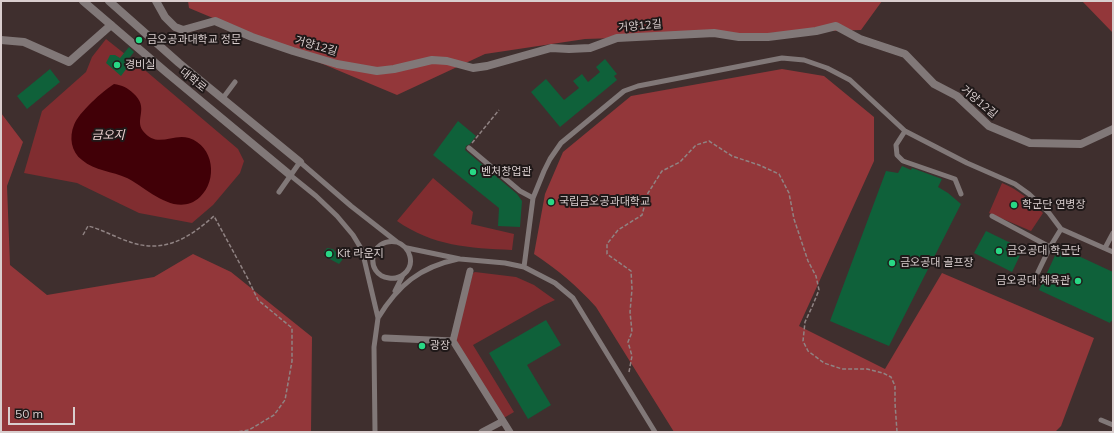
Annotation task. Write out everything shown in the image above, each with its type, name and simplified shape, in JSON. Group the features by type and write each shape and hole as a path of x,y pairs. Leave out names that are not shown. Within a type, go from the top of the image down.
{"street":[{"name":"대학로","path":"84,1 166,72 290,174"},
{"name":"대학로","path":"108,1 179,63 300,162"},
{"name":"거양12길","path":"156,1 165,18 175,27 183,30 215,21 252,37 293,51 337,64 377,71 394,69 432,60 447,61 472,68 487,66 551,48 569,50 590,48 617,38 714,33 739,37 768,37 816,31 836,26 860,39 905,54 934,84 958,96 988,126 1030,143 1081,144 1113,128"},
{"path":"1,40 24,42 69,62 111,25"},
{"path":"470,271 453,341 510,432"},
{"path":"385,338 453,341"},
{"path":"482,432 503,421"}],"lane":[{"path":"524,267 533,198 544,171 561,143 624,91 638,86 782,58 804,60 827,68 850,80 905,131 967,163 1015,184 1029,194 1049,213 1061,228 1113,252"},
{"path":"223,98 236,82"},
{"path":"905,131 896,145 897,155 903,161 956,179 961,194"},
{"path":"468,148 520,191 533,198"},
{"path":"279,192 290,174 300,162 351,206 407,248 460,259 505,263 524,267 555,283 573,298 655,432"},
{"path":"290,174 337,216 353,235 380,275 386,278 397,278 403,275"},
{"path":"992,216 1050,247"},
{"path":"1038,272 1061,228"},
{"path":"1105,248 1113,233"},
{"path":"373,266 373,254 380,244 391,241 397,242"},
{"path":"378,318 410,265 411,259 407,248"},
{"path":"362,250 378,318 374,347 375,432"},
{"path":"393,295 413,277 429,268 460,259"},
{"path":"1101,420 1113,425"}],"path":[{"path":"468,148 499,110"},
{"path":"629,372 632,356 628,342 632,332 630,312 632,289 631,271 608,254 607,244 618,230 642,215 648,193 662,171 680,162 696,145 709,141 732,156 759,165 779,174 789,193 794,219 808,261 816,276 819,290 805,322 803,341 808,351 824,363 842,368 867,369 883,373 891,377 895,386 897,432"},
{"path":"83,235 88,226 132,243 149,246 162,246 198,230 214,216 258,300 292,328 292,361 285,400 274,415 249,430 237,432"}],"shaded area":[{"path":"188,1 882,1 861,30 585,39 485,54 397,95 189,8"},
{"path":"1082,1 1113,1 1113,33"},
{"path":"106,39 238,149 244,161 240,173 213,205 192,223 139,213 77,183 24,173 42,111 86,72 92,57"},
{"path":"782,69 824,76 874,117 874,161 799,326 885,369 942,273 1094,338 1061,426 1055,432 674,432 596,307 566,278 534,254 545,194 563,152 631,96"},
{"path":"1,113 23,142 7,186 10,265 47,295 154,277 193,254 231,272 312,337 311,432 1,432"},
{"path":"433,178 473,212 471,224 514,234 512,250 466,247 438,241 424,236 397,221"},
{"name":"학군단 연병장","path":"1002,183 1024,196 1043,213 1031,231 989,213"},
{"path":"473,273 516,277 534,285 555,300 473,345 514,412 502,419 455,340"}],"water":[{"name":"금오지","path":"114,84 127,88 138,98 141,108 141,127 148,136 159,140 177,137 189,138 204,148 211,164 211,173 206,190 200,197 191,203 181,205 162,200 127,178 98,169 87,164 78,157 73,149 71,139 74,125 86,108"}],"building":[{"name":"경비실","path":"129,47 134,52 124,65 127,68 121,76 106,63 110,55 115,55 120,58"},
{"path":"605,59 617,74 614,76 617,80 560,127 531,92 546,79 564,100 579,88 573,81 582,74 588,82 600,72 596,67"},
{"path":"50,69 60,82 27,109 17,96"},
{"name":"벤처창업관","path":"458,121 476,136 470,144 466,146 465,150 517,194 522,201 520,227 498,226 499,208 433,155"},
{"name":"금오공대 골프장","path":"902,166 942,179 938,187 961,204 889,346 830,321 886,171 898,173"},
{"name":"금오공대 학군단","path":"986,231 1023,249 1012,272 974,253"},
{"name":"금오공대 체육관","path":"1059,247 1113,272 1113,322 1111,321 1110,323 1039,290"},
{"path":"327,248 333,249 343,259 339,264 326,257 324,252"},
{"path":"546,320 561,345 527,365 551,405 528,419 489,353"}],"place":[{"name":"금오공과대학교 정문","path":"139,40"},
{"name":"경비실","path":"117,65"},
{"name":"벤처창업관","path":"473,172"},
{"name":"국립금오공과대학교","path":"551,202"},
{"name":"학군단 연병장","path":"1014,205"},
{"name":"금오공대 학군단","path":"999,251"},
{"name":"Kit 라운지","path":"329,254"},
{"name":"금오공대 골프장","path":"892,263"},
{"name":"금오공대 체육관","path":"1078,281"},
{"name":"광장","path":"422,346"}]}
